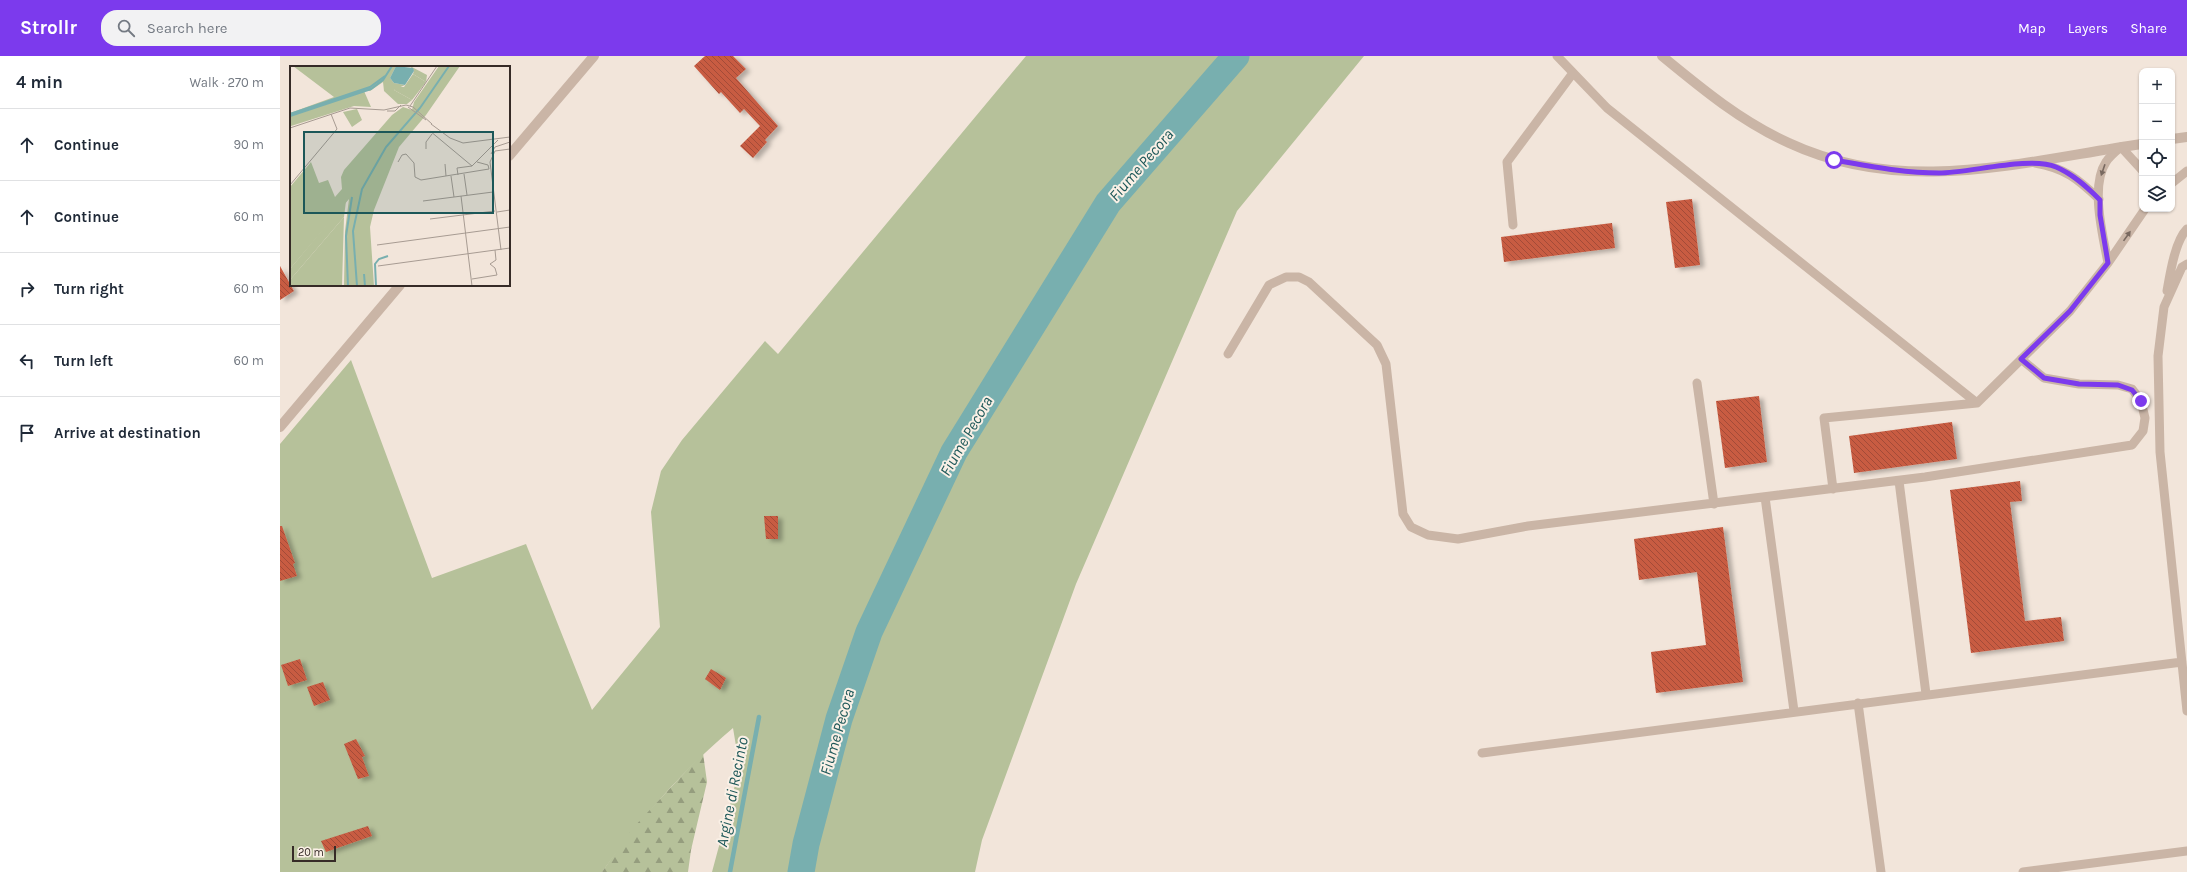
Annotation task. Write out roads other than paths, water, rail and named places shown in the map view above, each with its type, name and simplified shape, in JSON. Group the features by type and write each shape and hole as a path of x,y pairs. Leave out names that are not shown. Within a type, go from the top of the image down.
{"street":[{"path":"510,155 594,56"},
{"path":"1662,56 1714,99 1750,122 1789,144 1834,160 1883,169 1941,173 2033,162 2139,144"},
{"path":"2175,139 2187,137"},
{"path":"280,427 399,286"}],"lane":[{"path":"1557,56 1607,108 1977,403"},
{"path":"1513,225 1506,162 1573,73"},
{"path":"2108,263 2100,215 2100,179 2106,162 2121,147 2139,167"},
{"path":"2033,162 2056,166 2081,182 2100,200"},
{"path":"2175,181 2187,171"},
{"path":"1833,489 1824,418 1977,403 2070,311 2108,263 2143,212"},
{"path":"2187,229 2183,233 2172,265 2164,307 2158,356 2160,452 2187,711"},
{"path":"2164,307 2182,268 2187,264"},
{"path":"1228,354 1269,285 1286,277 1299,277 1309,282 1377,345 1386,364 1403,514 1411,527 1428,535 1458,539 1528,526 1899,481 2132,445 2143,431 2145,418 2141,401 2132,390 2118,385 2079,384 2044,378 2021,359"},
{"path":"1697,383 1714,504"},
{"path":"1899,481 1926,694"},
{"path":"1765,497 1794,711"},
{"path":"1482,753 1794,711 2182,662"},
{"path":"1858,703 1881,872"},
{"path":"2023,872 2187,851"}],"waterway":[{"name":"Fiume Pecora","path":"801,872 806,844 839,719 869,632 954,452 1108,203 1236,56"},
{"name":"Argine di Recinto","path":"730,872 759,717"}]}
